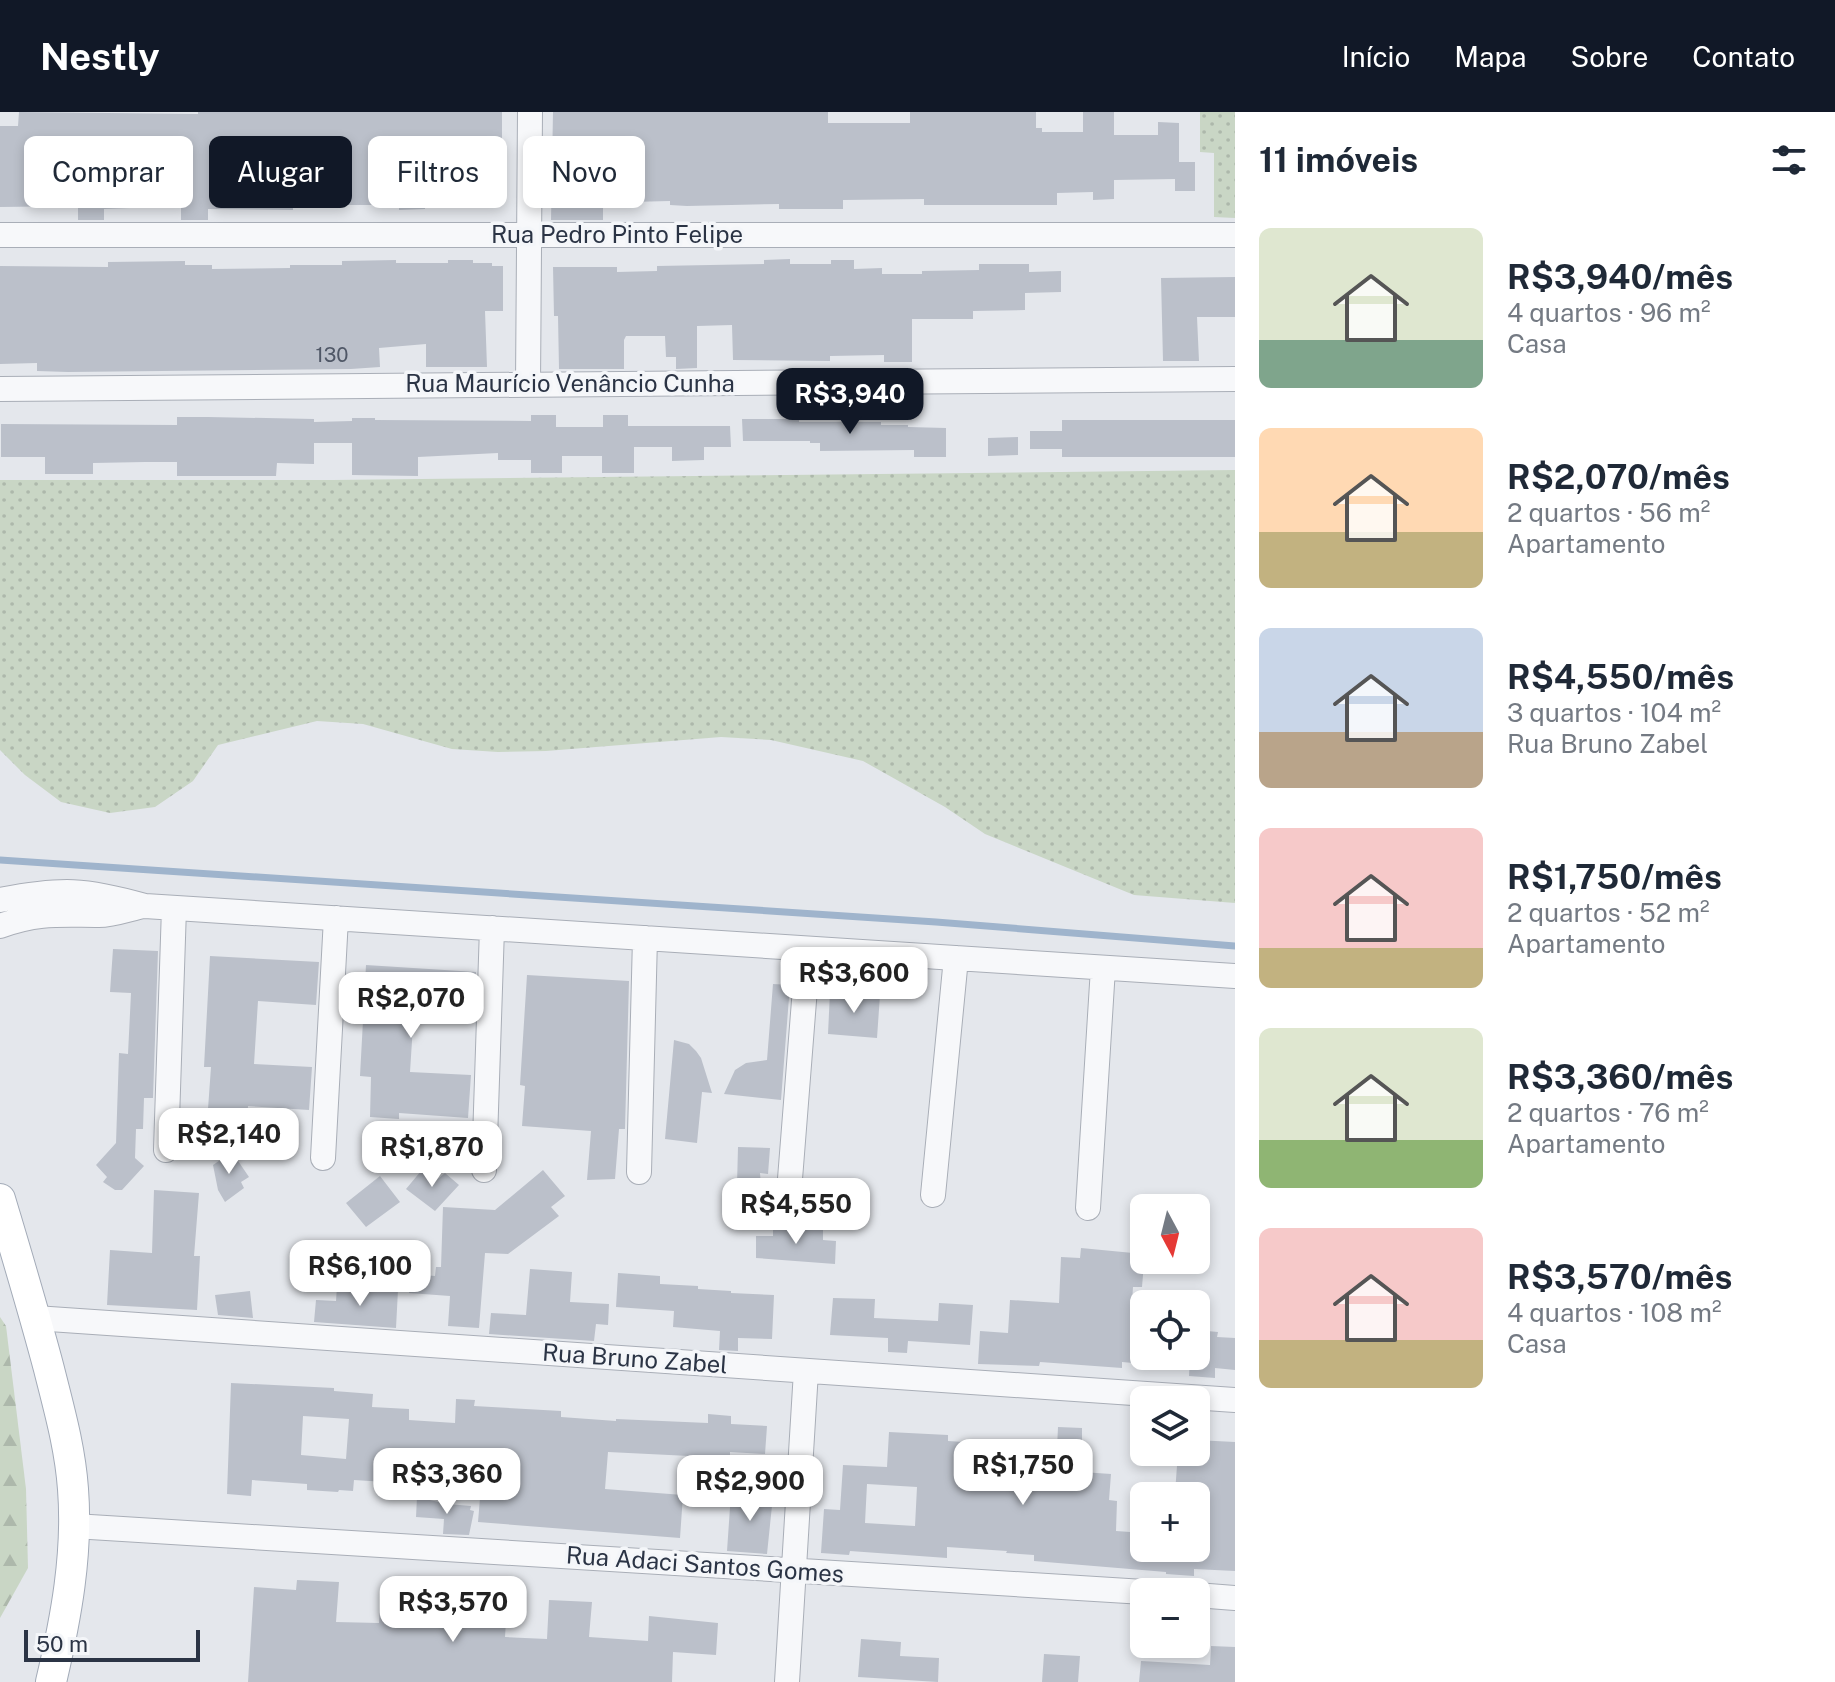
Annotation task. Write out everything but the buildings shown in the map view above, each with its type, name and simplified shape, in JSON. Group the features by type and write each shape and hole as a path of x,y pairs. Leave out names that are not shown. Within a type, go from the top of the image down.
{"main road":[{"path":"0,1199 66,1433 73,1488 74,1526 65,1626 51,1682"}],"street":[{"path":"528,385 530,112"},
{"name":"Rua Pedro Pinto Felipe","path":"0,235 1235,235"},
{"name":"Rua Maurício Venâncio Cunha","path":"0,389 1235,379"},
{"path":"0,900 73,890 145,906 1235,976"},
{"path":"0,926 35,916 63,913 102,915 145,906"},
{"path":"166,1150 174,908"},
{"path":"323,1158 336,918"},
{"path":"484,1170 492,928"},
{"path":"639,1172 645,938"},
{"path":"790,1179 808,950"},
{"path":"933,1195 956,958"},
{"path":"1088,1208 1103,968"},
{"name":"Rua Bruno Zabel","path":"35,1318 1235,1400"},
{"path":"787,1682 806,1371"},
{"name":"Rua Adaci Santos Gomes","path":"74,1526 1130,1591"},
{"path":"1210,1596 1235,1598"}],"green space":[{"path":"1200,112 1235,112 1235,218 1214,217 1214,153 1200,152"},
{"path":"1235,470 1235,903 1134,895 985,834 945,807 863,761 771,740 721,737 498,752 452,749 363,724 317,721 218,745 193,781 155,807 110,813 61,802 25,775 0,750 0,480 332,480"},
{"path":"0,1317 6,1326 26,1489 28,1568 0,1618"}],"waterway":[{"path":"0,860 936,922 1235,946"}]}
